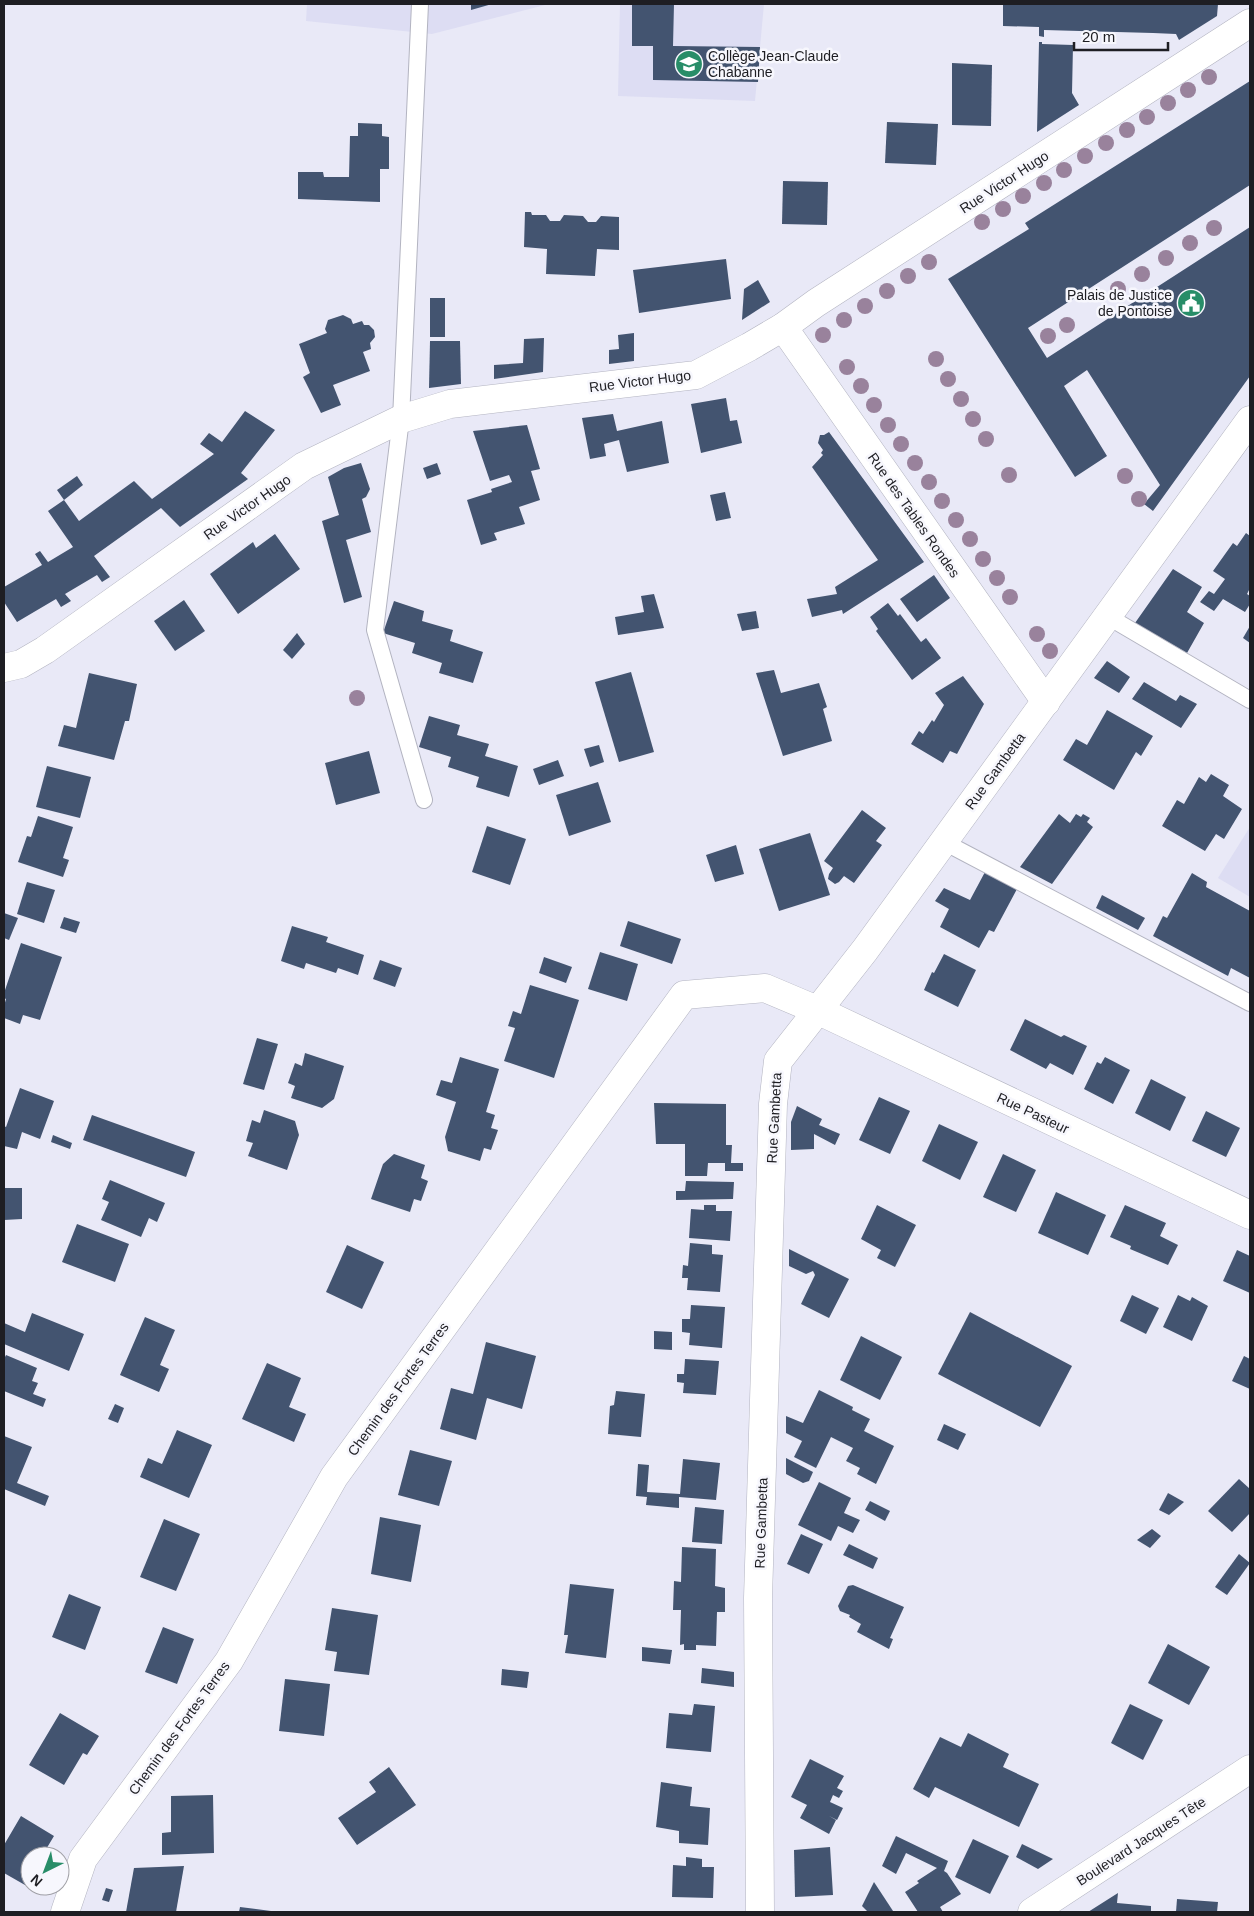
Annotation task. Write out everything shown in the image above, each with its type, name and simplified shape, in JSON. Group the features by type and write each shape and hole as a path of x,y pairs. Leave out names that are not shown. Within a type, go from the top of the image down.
{"street":[{"name":"Rue Victor Hugo","path":"9,671 45,650 304,466 401,419 450,404 696,375 749,348 1250,23"},
{"name":"Rue des Tables Rondes","path":"783,327 1046,702"},
{"name":"Rue Gambetta","path":"760,1912 758,1598 773,1104 778,1061 865,950 1250,420"},
{"name":"Chemin des Fortes Terres","path":"65,1912 83,1859 229,1660 334,1477 684,995 765,988 817,1010"},
{"name":"Rue Pasteur","path":"817,1010 1250,1215"},
{"name":"Boulevard Jacques Tête","path":"1032,1912 1250,1769"}],"lane":[{"path":"420,4 401,419 376,630 424,800"},
{"path":"1107,616 1250,700"},
{"path":"944,842 1250,1003"}],"shaded area":[{"path":"307,4 549,4 432,34 306,21"},
{"name":"Collège Jean-Claude Chabanne","path":"620,4 764,4 755,101 618,96"},
{"path":"1250,827 1250,897 1218,878"}],"building":[{"path":"471,4 492,4 471,10"},
{"path":"632,4 674,4 673,46 760,47 758,82 653,80 653,46 632,46"},
{"path":"1003,4 1218,4 1217,16 1179,40 1176,34 1153,33 1044,30 1044,37 1039,36 1039,27 1003,26"},
{"path":"1039,42 1042,42 1042,44 1073,45 1072,93 1079,105 1037,132"},
{"path":"952,63 992,65 991,126 952,125"},
{"name":"Palais de Justice de Pontoise","path":"1250,81 1250,185 1028,328 1047,358 1250,227 1250,376 1153,511 1144,504 1160,485 1087,370 1064,386 1107,456 1075,477 948,279 1029,229 1025,223"},
{"path":"887,122 938,124 936,165 885,163"},
{"path":"358,123 382,124 382,136 389,137 389,169 380,169 380,202 298,199 298,172 323,172 324,177 349,177 350,136 358,136"},
{"path":"783,181 828,182 827,225 782,224"},
{"path":"525,212 531,212 532,215 546,215 550,221 560,221 564,215 583,216 588,222 596,222 601,216 619,217 619,250 597,249 595,276 546,274 547,249 524,247"},
{"path":"726,259 731,299 639,313 633,270"},
{"path":"758,280 770,302 742,320 744,289"},
{"path":"430,298 445,298 445,337 430,337"},
{"path":"343,315 351,319 353,324 362,321 364,325 369,325 374,330 375,337 370,343 371,349 363,352 370,371 333,385 341,405 321,413 303,377 310,373 299,344 327,333 325,329 328,320"},
{"path":"634,333 634,361 609,364 609,350 619,349 618,335"},
{"path":"544,338 543,372 494,379 494,365 523,363 524,339"},
{"path":"430,341 460,341 461,384 429,388"},
{"path":"726,398 730,421 737,420 742,443 701,453 691,404"},
{"path":"245,411 275,430 241,473 248,479 180,527 161,508 94,556 110,577 102,582 97,575 65,594 71,601 61,607 56,599 17,622 4,602 4,587 42,565 35,554 40,551 48,562 73,547 48,511 64,500 79,521 134,481 152,499 214,454 200,444 209,433 222,442"},
{"path":"613,414 617,431 662,421 669,463 627,472 619,440 604,444 606,456 590,459 582,418"},
{"path":"527,425 540,469 531,471 540,500 519,507 525,524 494,533 497,540 481,545 467,500 492,492 491,489 512,482 509,475 490,481 473,431"},
{"path":"829,432 924,562 843,614 842,610 812,617 807,599 837,594 835,587 878,560 812,467 823,455 821,453 823,450 818,443 820,435"},
{"path":"361,463 370,489 366,497 362,499 371,532 346,540 362,597 344,603 322,521 339,515 328,477 344,468"},
{"path":"437,463 441,474 427,479 423,468"},
{"path":"77,476 83,485 64,500 57,490"},
{"path":"725,492 731,518 716,521 710,495"},
{"path":"1246,533 1250,536 1250,588 1247,594 1250,596 1250,604 1245,612 1223,599 1214,611 1200,602 1209,591 1214,594 1225,579 1213,571 1233,543 1237,546"},
{"path":"275,534 300,569 238,614 210,574 253,542 256,548"},
{"path":"1173,569 1202,587 1187,612 1204,623 1187,653 1135,623"},
{"path":"934,575 950,598 917,622 900,599"},
{"path":"654,594 664,628 618,635 615,617 644,612 641,596"},
{"path":"184,600 205,631 175,651 154,621"},
{"path":"394,601 424,611 422,621 453,630 450,641 483,652 473,683 439,673 442,663 412,653 415,643 383,633"},
{"path":"888,603 898,616 900,614 921,642 926,638 941,658 912,680 876,631 878,629 870,617"},
{"path":"756,611 759,628 742,631 737,614"},
{"path":"1250,626 1250,643 1243,638"},
{"path":"297,633 305,644 292,659 283,650"},
{"path":"1107,661 1130,677 1119,693 1094,678"},
{"path":"774,670 781,693 819,683 827,707 823,709 832,741 783,756 756,673"},
{"path":"631,672 654,752 619,762 595,682"},
{"path":"89,673 137,684 129,721 125,721 114,760 58,746 64,725 76,728"},
{"path":"963,676 984,704 957,754 950,751 943,763 911,744 919,731 923,734 932,720 934,722 944,705 935,693"},
{"path":"1144,682 1176,701 1180,695 1197,704 1181,728 1132,699"},
{"path":"1107,710 1153,736 1141,756 1136,752 1114,790 1063,760 1076,739 1087,745"},
{"path":"429,716 460,725 457,735 489,744 485,756 518,766 509,797 476,787 479,777 448,767 451,757 419,747"},
{"path":"599,745 604,762 590,767 584,749"},
{"path":"369,751 380,793 336,805 325,763"},
{"path":"558,760 564,776 539,785 533,769"},
{"path":"47,766 91,777 80,818 36,807"},
{"path":"1211,774 1229,785 1223,796 1242,809 1224,839 1216,834 1205,851 1162,826 1177,800 1184,804 1199,777 1206,782"},
{"path":"598,782 611,822 569,836 556,795"},
{"path":"862,810 886,828 876,841 882,845 854,883 844,876 835,884 828,879 833,868 824,861"},
{"path":"1059,814 1070,823 1076,814 1081,817 1083,814 1090,818 1087,822 1093,827 1052,884 1020,867"},
{"path":"38,816 73,827 63,858 69,860 63,877 18,862 27,836 31,837"},
{"path":"487,826 526,839 510,885 472,872"},
{"path":"810,833 830,895 779,911 759,849"},
{"path":"736,845 744,874 715,882 706,855"},
{"path":"985,872 1017,889 994,932 989,930 979,948 940,927 949,909 935,901 944,888 970,900"},
{"path":"1192,873 1207,882 1206,887 1250,911 1250,978 1231,968 1228,976 1153,936 1163,916 1167,918"},
{"path":"27,882 55,890 44,923 17,914"},
{"path":"1102,895 1145,918 1138,930 1096,908"},
{"path":"4,913 18,918 9,940 4,938"},
{"path":"64,917 80,922 76,933 60,928"},
{"path":"628,921 681,939 672,964 620,946"},
{"path":"292,926 328,937 326,942 364,955 358,975 338,968 336,973 306,963 304,969 281,961"},
{"path":"21,943 62,957 40,1020 23,1015 20,1024 4,1018 6,999 4,998 4,993"},
{"path":"600,952 638,964 627,1001 588,989"},
{"path":"944,954 976,970 958,1007 924,990 932,972 934,973"},
{"path":"544,957 572,967 566,983 539,973"},
{"path":"380,960 402,968 395,987 373,979"},
{"path":"530,985 579,1000 554,1078 504,1061 515,1028 508,1026 513,1011 521,1014"},
{"path":"1025,1019 1061,1037 1064,1035 1087,1046 1073,1075 1050,1063 1046,1069 1010,1050"},
{"path":"257,1038 278,1044 264,1090 243,1084"},
{"path":"305,1053 344,1066 334,1099 322,1108 291,1098 295,1086 288,1083 295,1063 302,1066"},
{"path":"460,1057 499,1069 486,1112 495,1115 491,1128 498,1130 491,1150 484,1148 480,1161 448,1151 445,1137 456,1102 436,1095 441,1080 452,1083"},
{"path":"1105,1057 1130,1070 1113,1104 1084,1089 1097,1062 1101,1064"},
{"path":"1151,1079 1186,1097 1170,1131 1135,1113"},
{"path":"20,1088 54,1101 40,1139 22,1132 17,1149 4,1146 4,1126 6,1127"},
{"path":"879,1097 910,1111 890,1154 859,1140"},
{"path":"654,1103 726,1104 726,1145 732,1145 731,1163 743,1163 743,1171 725,1171 725,1163 708,1163 707,1176 685,1176 685,1144 656,1144"},
{"path":"797,1106 822,1119 819,1125 840,1134 835,1145 814,1134 814,1149 791,1150 791,1122"},
{"path":"264,1110 295,1121 299,1135 287,1170 248,1156 253,1143 246,1141 252,1120 260,1123"},
{"path":"1206,1111 1240,1128 1226,1157 1192,1141"},
{"path":"92,1115 195,1152 186,1177 83,1140"},
{"path":"939,1124 978,1142 960,1180 922,1161"},
{"path":"53,1135 72,1143 70,1149 51,1142"},
{"path":"394,1154 425,1165 421,1178 428,1181 421,1201 414,1199 410,1212 371,1199 383,1164"},
{"path":"1003,1154 1036,1170 1016,1212 983,1197"},
{"path":"110,1180 165,1203 157,1222 149,1218 141,1237 101,1220 109,1202 102,1199"},
{"path":"686,1181 734,1182 733,1199 676,1200 676,1191 685,1191"},
{"path":"4,1188 22,1188 22,1219 4,1220"},
{"path":"1056,1192 1106,1215 1088,1255 1038,1233"},
{"path":"704,1205 716,1205 716,1211 732,1211 730,1241 689,1238 691,1209 704,1210"},
{"path":"877,1205 916,1225 895,1267 877,1258 881,1250 861,1239"},
{"path":"1125,1205 1166,1223 1160,1236 1178,1245 1168,1265 1130,1249 1131,1246 1110,1237"},
{"path":"77,1224 129,1244 115,1282 62,1262"},
{"path":"690,1243 712,1245 712,1254 723,1255 720,1292 687,1290 688,1278 682,1278 683,1265 688,1266"},
{"path":"347,1245 384,1262 362,1309 326,1292"},
{"path":"789,1249 849,1279 829,1318 801,1304 815,1275 813,1271 806,1274 789,1266"},
{"path":"1237,1250 1250,1256 1250,1293 1223,1281"},
{"path":"1132,1295 1159,1308 1146,1334 1120,1321"},
{"path":"1178,1295 1190,1301 1192,1297 1208,1306 1192,1341 1163,1327"},
{"path":"691,1305 725,1307 722,1348 689,1345 690,1333 682,1332 682,1319 690,1319"},
{"path":"970,1312 1072,1366 1040,1427 938,1374"},
{"path":"32,1313 84,1334 69,1371 4,1344 4,1323 25,1332"},
{"path":"145,1317 175,1330 160,1365 169,1369 159,1392 120,1375"},
{"path":"654,1331 672,1332 672,1350 654,1349"},
{"path":"861,1336 902,1357 880,1400 840,1380"},
{"path":"486,1342 536,1356 522,1409 487,1398 476,1440 440,1429 451,1388 473,1394"},
{"path":"6,1355 37,1368 32,1381 38,1383 33,1394 46,1399 43,1407 4,1391 4,1359"},
{"path":"1244,1356 1250,1359 1250,1389 1232,1381"},
{"path":"685,1359 719,1361 716,1395 683,1393 684,1383 677,1382 677,1374 684,1374"},
{"path":"267,1363 301,1378 289,1407 306,1414 294,1442 242,1419"},
{"path":"819,1390 853,1407 852,1410 870,1419 864,1431 894,1446 876,1484 857,1474 860,1468 846,1461 853,1448 831,1437 816,1468 794,1457 802,1441 786,1433 786,1416 803,1423"},
{"path":"616,1391 645,1394 641,1437 608,1434 610,1406 614,1405"},
{"path":"115,1404 124,1408 118,1423 108,1419"},
{"path":"944,1424 966,1434 958,1450 937,1440"},
{"path":"177,1430 212,1445 189,1498 140,1477 148,1458 162,1464"},
{"path":"4,1436 32,1447 17,1483 49,1496 45,1506 4,1489"},
{"path":"410,1450 452,1461 439,1506 398,1495"},
{"path":"786,1458 813,1472 809,1481 803,1483 786,1474"},
{"path":"683,1459 720,1463 716,1500 679,1497 679,1508 646,1505 647,1497 636,1496 638,1464 649,1465 647,1492 680,1494"},
{"path":"1239,1479 1250,1489 1250,1513 1232,1532 1208,1511"},
{"path":"819,1482 851,1498 844,1513 860,1520 853,1533 838,1526 831,1541 798,1525"},
{"path":"1168,1493 1184,1502 1169,1515 1159,1510"},
{"path":"870,1501 890,1511 885,1521 865,1510"},
{"path":"695,1507 724,1510 722,1544 692,1542"},
{"path":"380,1517 421,1525 411,1582 371,1574"},
{"path":"164,1519 200,1534 176,1591 140,1577"},
{"path":"1152,1529 1161,1536 1150,1548 1137,1540"},
{"path":"801,1534 823,1544 809,1574 787,1564"},
{"path":"849,1544 878,1558 873,1569 843,1555"},
{"path":"682,1547 716,1549 715,1586 725,1588 725,1612 717,1612 716,1646 696,1645 696,1650 684,1650 684,1644 680,1645 681,1610 673,1610 674,1581 681,1582"},
{"path":"1239,1554 1250,1563 1227,1595 1215,1587"},
{"path":"570,1584 614,1589 606,1658 565,1653 568,1635 564,1635"},
{"path":"853,1585 904,1607 890,1638 893,1639 889,1649 857,1632 861,1624 849,1617 850,1615 840,1611 838,1606 848,1586"},
{"path":"69,1594 101,1607 85,1650 52,1637"},
{"path":"332,1608 378,1615 369,1675 334,1671 337,1652 325,1650"},
{"path":"163,1627 194,1639 177,1684 145,1672"},
{"path":"1168,1644 1210,1667 1189,1705 1148,1683"},
{"path":"642,1647 672,1650 670,1664 642,1661"},
{"path":"702,1668 734,1672 734,1687 701,1683"},
{"path":"502,1669 529,1672 527,1688 501,1685"},
{"path":"285,1679 330,1684 324,1736 279,1731"},
{"path":"694,1704 715,1706 711,1752 666,1748 669,1713 692,1715"},
{"path":"1130,1704 1163,1720 1143,1760 1111,1743"},
{"path":"60,1713 99,1736 87,1755 83,1753 64,1785 29,1765"},
{"path":"968,1733 1009,1754 1003,1767 1039,1784 1019,1827 935,1787 929,1798 913,1789 940,1737 961,1747"},
{"path":"810,1759 844,1776 837,1788 843,1791 839,1798 833,1795 830,1802 843,1808 837,1820 829,1816 836,1820 829,1834 800,1818 807,1805 791,1797"},
{"path":"389,1767 416,1805 357,1845 338,1818 376,1792 369,1782"},
{"path":"661,1782 692,1787 690,1806 710,1808 708,1845 679,1843 679,1831 656,1827"},
{"path":"213,1795 214,1853 162,1855 162,1833 171,1832 171,1796"},
{"path":"21,1816 54,1836 48,1846 20,1846 20,1882 4,1873 4,1845"},
{"path":"896,1836 948,1861 944,1871 961,1894 940,1907 943,1912 918,1912 905,1892 919,1883 917,1881 937,1868 906,1853 896,1874 882,1866"},
{"path":"973,1839 1009,1856 990,1894 955,1877"},
{"path":"1022,1844 1053,1859 1038,1869 1016,1857"},
{"path":"830,1847 833,1895 795,1897 794,1850"},
{"path":"686,1857 702,1859 702,1867 714,1867 713,1898 672,1897 673,1865 686,1866"},
{"path":"184,1866 176,1912 126,1912 134,1868"},
{"path":"874,1882 892,1912 868,1912 862,1906"},
{"path":"106,1888 113,1890 109,1902 102,1900"},
{"path":"1118,1893 1117,1903 1151,1906 1151,1912 1088,1912"},
{"path":"1177,1899 1218,1902 1217,1912 1176,1912"},
{"path":"240,1907 271,1911 271,1912 239,1912"}],"place":[{"name":"Collège Jean-Claude Chabanne","path":"689,64"},
{"name":"Palais de Justice de Pontoise","path":"1191,303"}]}
